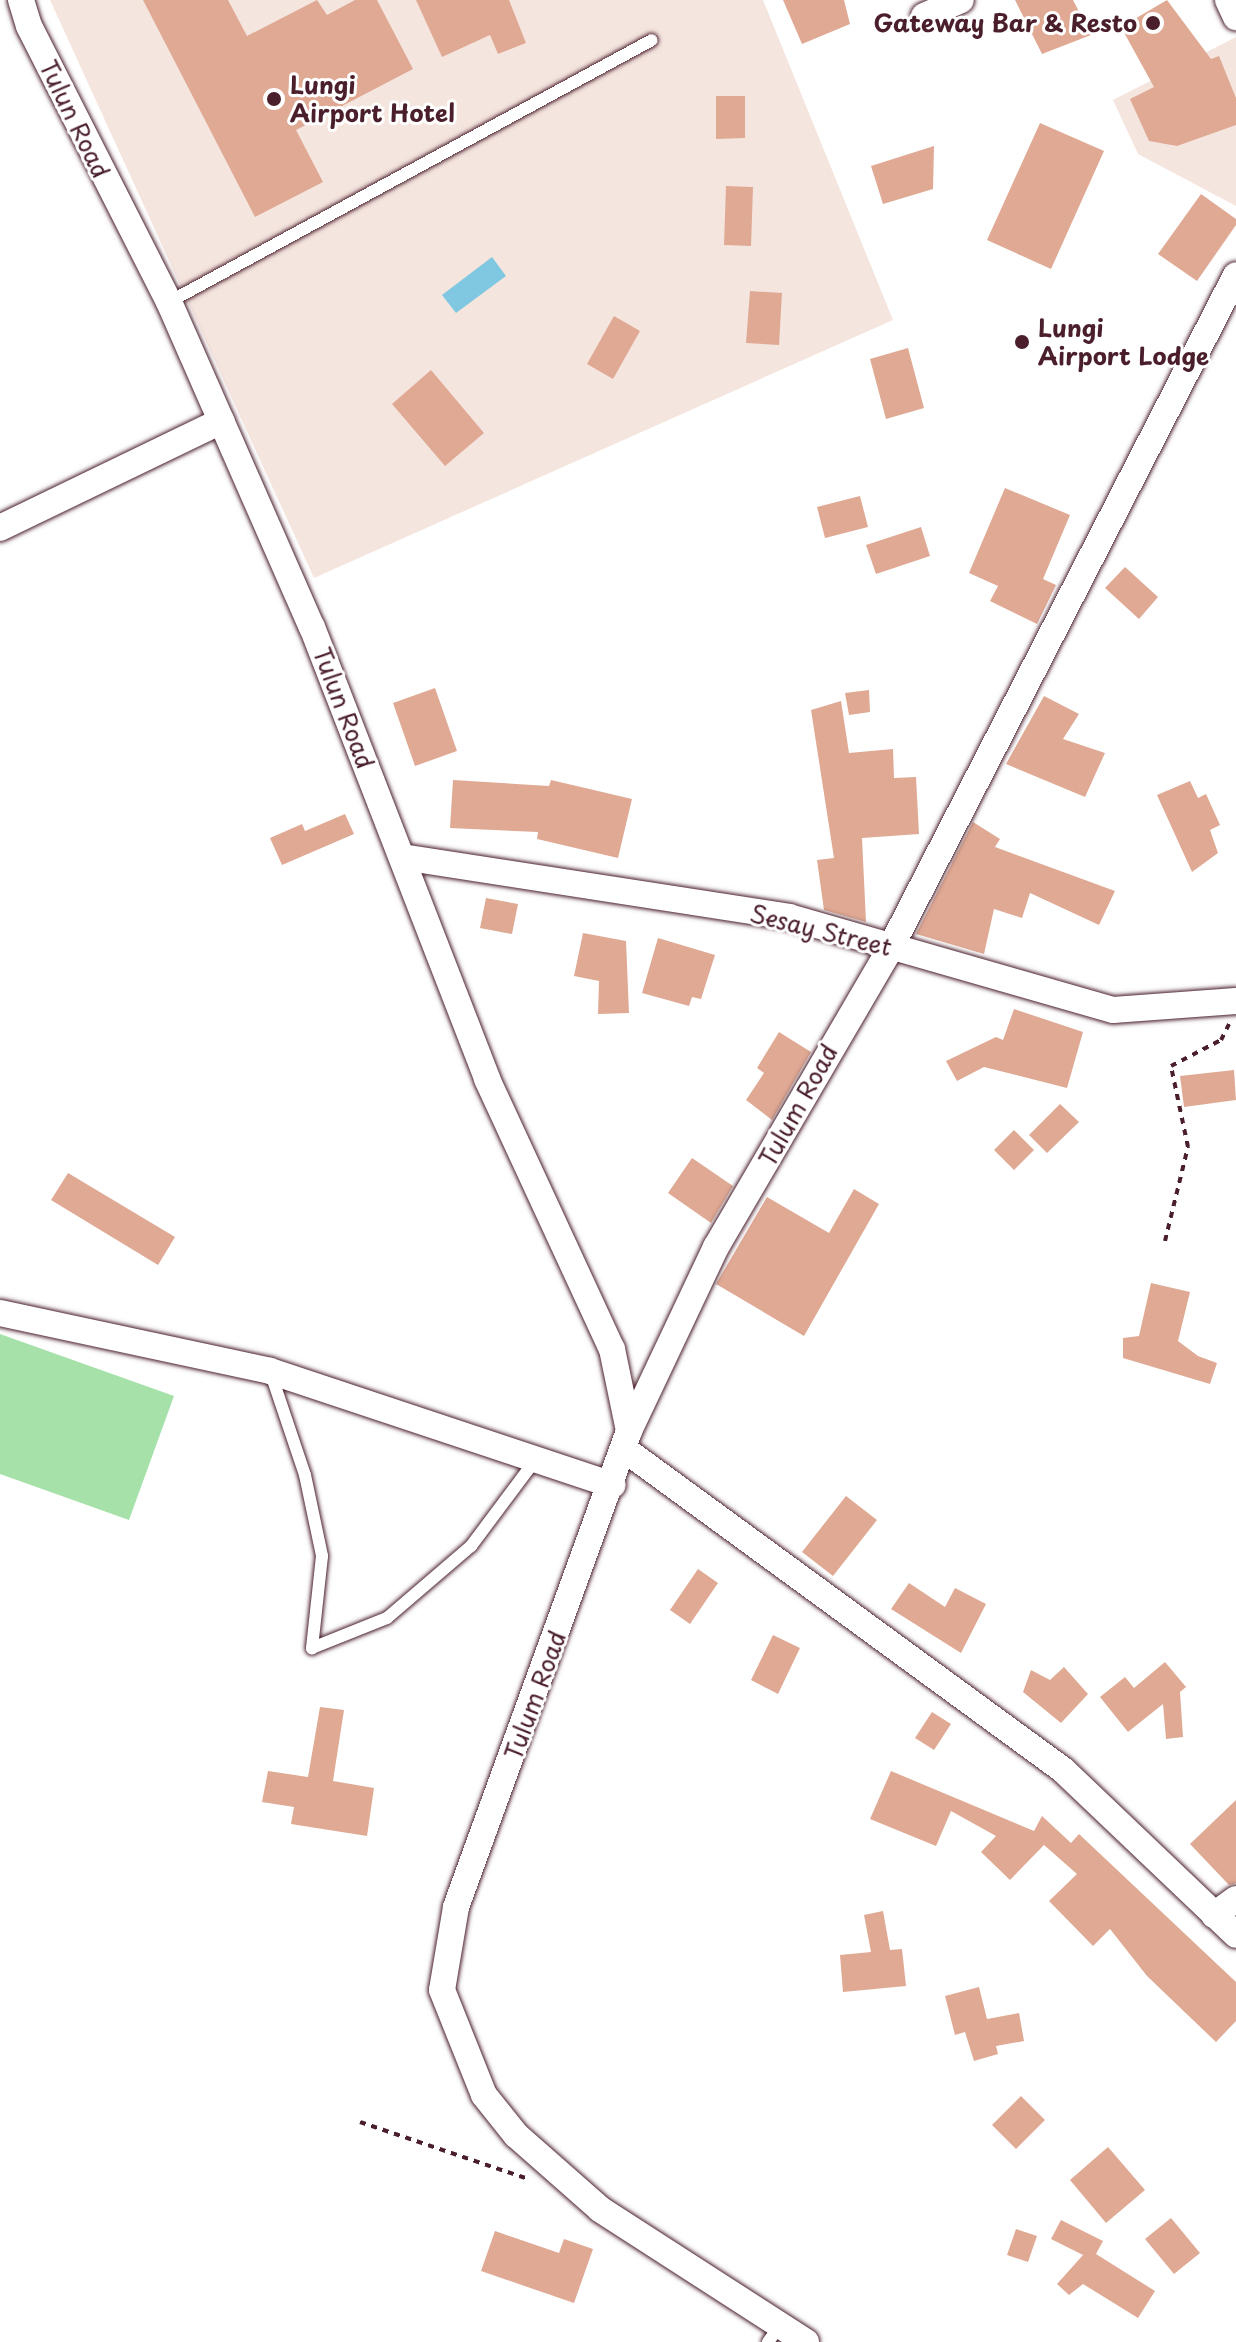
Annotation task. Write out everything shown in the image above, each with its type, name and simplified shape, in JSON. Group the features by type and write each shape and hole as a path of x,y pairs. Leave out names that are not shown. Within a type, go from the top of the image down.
{"street":[{"name":"Tulun Road","path":"21,0 29,26 169,302 312,627 487,1079 612,1349 626,1440"},
{"path":"924,16 961,0"},
{"path":"1228,0 1236,17"},
{"name":"Tulum Road","path":"806,2342 773,2335 600,2209 516,2135 484,2095 442,1990 456,1907 613,1485 626,1440 716,1247 891,947 1236,275"},
{"path":"0,528 221,421"},
{"name":"Sesay Street","path":"402,857 789,917 1113,1010 1236,1001"},
{"path":"0,1313 270,1371 613,1485"},
{"path":"626,1440 1063,1770 1236,1935"},
{"path":"1214,1915 1236,1899"}],"lane":[{"path":"169,302 652,40"},
{"path":"270,1371 305,1475 322,1556 312,1648 387,1618 471,1546 536,1459"}],"path":[{"path":"1165,1241 1188,1147 1171,1066 1221,1040 1236,1011"},
{"path":"360,2122 543,2185"}],"shaded area":[{"path":"50,0 763,0 893,320 314,578"},
{"path":"1236,37 1236,206 1138,154 1113,100"}],"green space":[{"path":"0,1334 174,1396 129,1520 0,1474"}],"water":[{"path":"492,257 506,276 456,313 442,295"}],"building":[{"name":"Lungi Airport Hotel","path":"143,0 228,0 247,36 317,0 327,15 355,0 377,0 413,69 296,130 323,182 255,217"},
{"path":"416,0 509,0 526,43 498,54 490,35 442,57"},
{"path":"783,0 844,0 850,24 802,44"},
{"path":"1015,0 1073,0 1091,35 1042,54"},
{"path":"1167,0 1211,59 1219,56 1236,98 1236,125 1177,146 1149,141 1130,99 1154,87 1121,27"},
{"path":"716,96 745,96 745,138 716,139"},
{"path":"1040,123 1104,151 1051,269 987,240"},
{"path":"934,146 933,189 883,204 871,166"},
{"path":"726,186 753,187 751,246 724,245"},
{"path":"1201,194 1236,219 1236,225 1197,281 1158,254"},
{"path":"750,291 782,293 779,345 746,343"},
{"path":"614,316 640,331 613,379 587,364"},
{"path":"908,348 924,408 886,419 870,359"},
{"path":"431,370 484,433 445,466 392,404"},
{"path":"1005,488 1070,515 1043,579 1056,585 1037,624 990,601 998,586 969,573"},
{"path":"860,496 868,527 825,538 817,507"},
{"path":"921,527 930,556 876,574 866,545"},
{"path":"1125,567 1158,597 1139,619 1105,588"},
{"path":"435,688 457,751 415,766 393,703"},
{"path":"869,690 870,712 849,715 845,693"},
{"path":"1044,696 1079,714 1063,739 1105,753 1085,797 1006,764"},
{"path":"841,701 849,753 893,749 894,778 916,777 919,834 862,838 866,922 824,910 817,860 834,858 811,710"},
{"path":"453,780 549,786 551,780 632,799 618,858 537,839 538,832 450,828"},
{"path":"1190,781 1198,798 1206,794 1220,825 1210,830 1218,853 1192,872 1157,795"},
{"path":"345,814 354,834 282,865 270,838 302,824 305,831"},
{"path":"973,822 1000,839 995,847 1115,891 1099,925 1030,893 1022,918 994,909 984,954 916,934"},
{"path":"486,898 518,904 512,934 480,928"},
{"path":"583,933 626,941 629,1013 598,1014 599,981 574,976"},
{"path":"658,938 715,955 701,999 692,997 689,1006 642,993"},
{"path":"1014,1009 1083,1032 1067,1088 984,1067 957,1081 946,1061 996,1037 1003,1040"},
{"path":"779,1032 811,1052 772,1120 746,1100 764,1073 757,1068"},
{"path":"1234,1070 1236,1100 1184,1107 1180,1076"},
{"path":"1060,1104 1079,1122 1047,1153 1029,1135"},
{"path":"1014,1130 1034,1150 1014,1170 994,1150"},
{"path":"692,1158 733,1186 711,1223 668,1193"},
{"path":"68,1173 175,1237 158,1265 51,1200"},
{"path":"854,1189 879,1204 804,1336 716,1284 767,1197 829,1233"},
{"path":"1151,1283 1190,1292 1178,1341 1198,1356 1217,1363 1210,1384 1123,1358 1123,1338 1139,1336"},
{"path":"846,1496 877,1520 833,1576 802,1552"},
{"path":"698,1569 718,1583 690,1624 670,1610"},
{"path":"909,1583 945,1607 955,1588 986,1604 961,1653 891,1609"},
{"path":"773,1635 800,1648 778,1694 751,1680"},
{"path":"1165,1662 1186,1687 1180,1692 1183,1737 1166,1739 1163,1704 1128,1732 1100,1697 1125,1677 1134,1688"},
{"path":"1064,1667 1088,1694 1061,1723 1023,1692 1031,1670 1050,1680"},
{"path":"320,1707 344,1710 333,1781 374,1788 367,1836 291,1824 294,1807 262,1802 268,1771 308,1777"},
{"path":"932,1712 951,1724 934,1750 915,1738"},
{"path":"891,1771 1034,1831 1042,1816 1071,1843 1079,1834 1236,1982 1236,2021 1216,2042 1147,1976 1110,1929 1093,1946 1049,1901 1077,1874 1044,1845 1010,1880 981,1852 996,1836 951,1811 936,1846 870,1819"},
{"path":"1236,1800 1236,1883 1229,1885 1190,1844"},
{"path":"883,1911 890,1950 902,1949 906,1986 843,1992 840,1955 871,1952 864,1915"},
{"path":"979,1987 987,2019 1019,2013 1024,2041 996,2046 998,2054 974,2061 965,2032 955,2035 945,1996"},
{"path":"1021,2096 1045,2120 1016,2149 992,2125"},
{"path":"1108,2147 1145,2190 1106,2223 1070,2180"},
{"path":"1171,2218 1200,2253 1174,2274 1145,2239"},
{"path":"1061,2220 1103,2241 1096,2254 1155,2291 1138,2318 1083,2284 1069,2295 1057,2284 1083,2255 1051,2239"},
{"path":"1016,2229 1037,2236 1028,2262 1007,2255"},
{"path":"495,2231 559,2253 564,2239 593,2249 574,2303 481,2271"}],"place":[{"name":"Gateway Bar & Resto","path":"1153,23"},
{"name":"Lungi Airport Hotel","path":"274,99"},
{"name":"Lungi Airport Lodge","path":"1022,342"}]}
